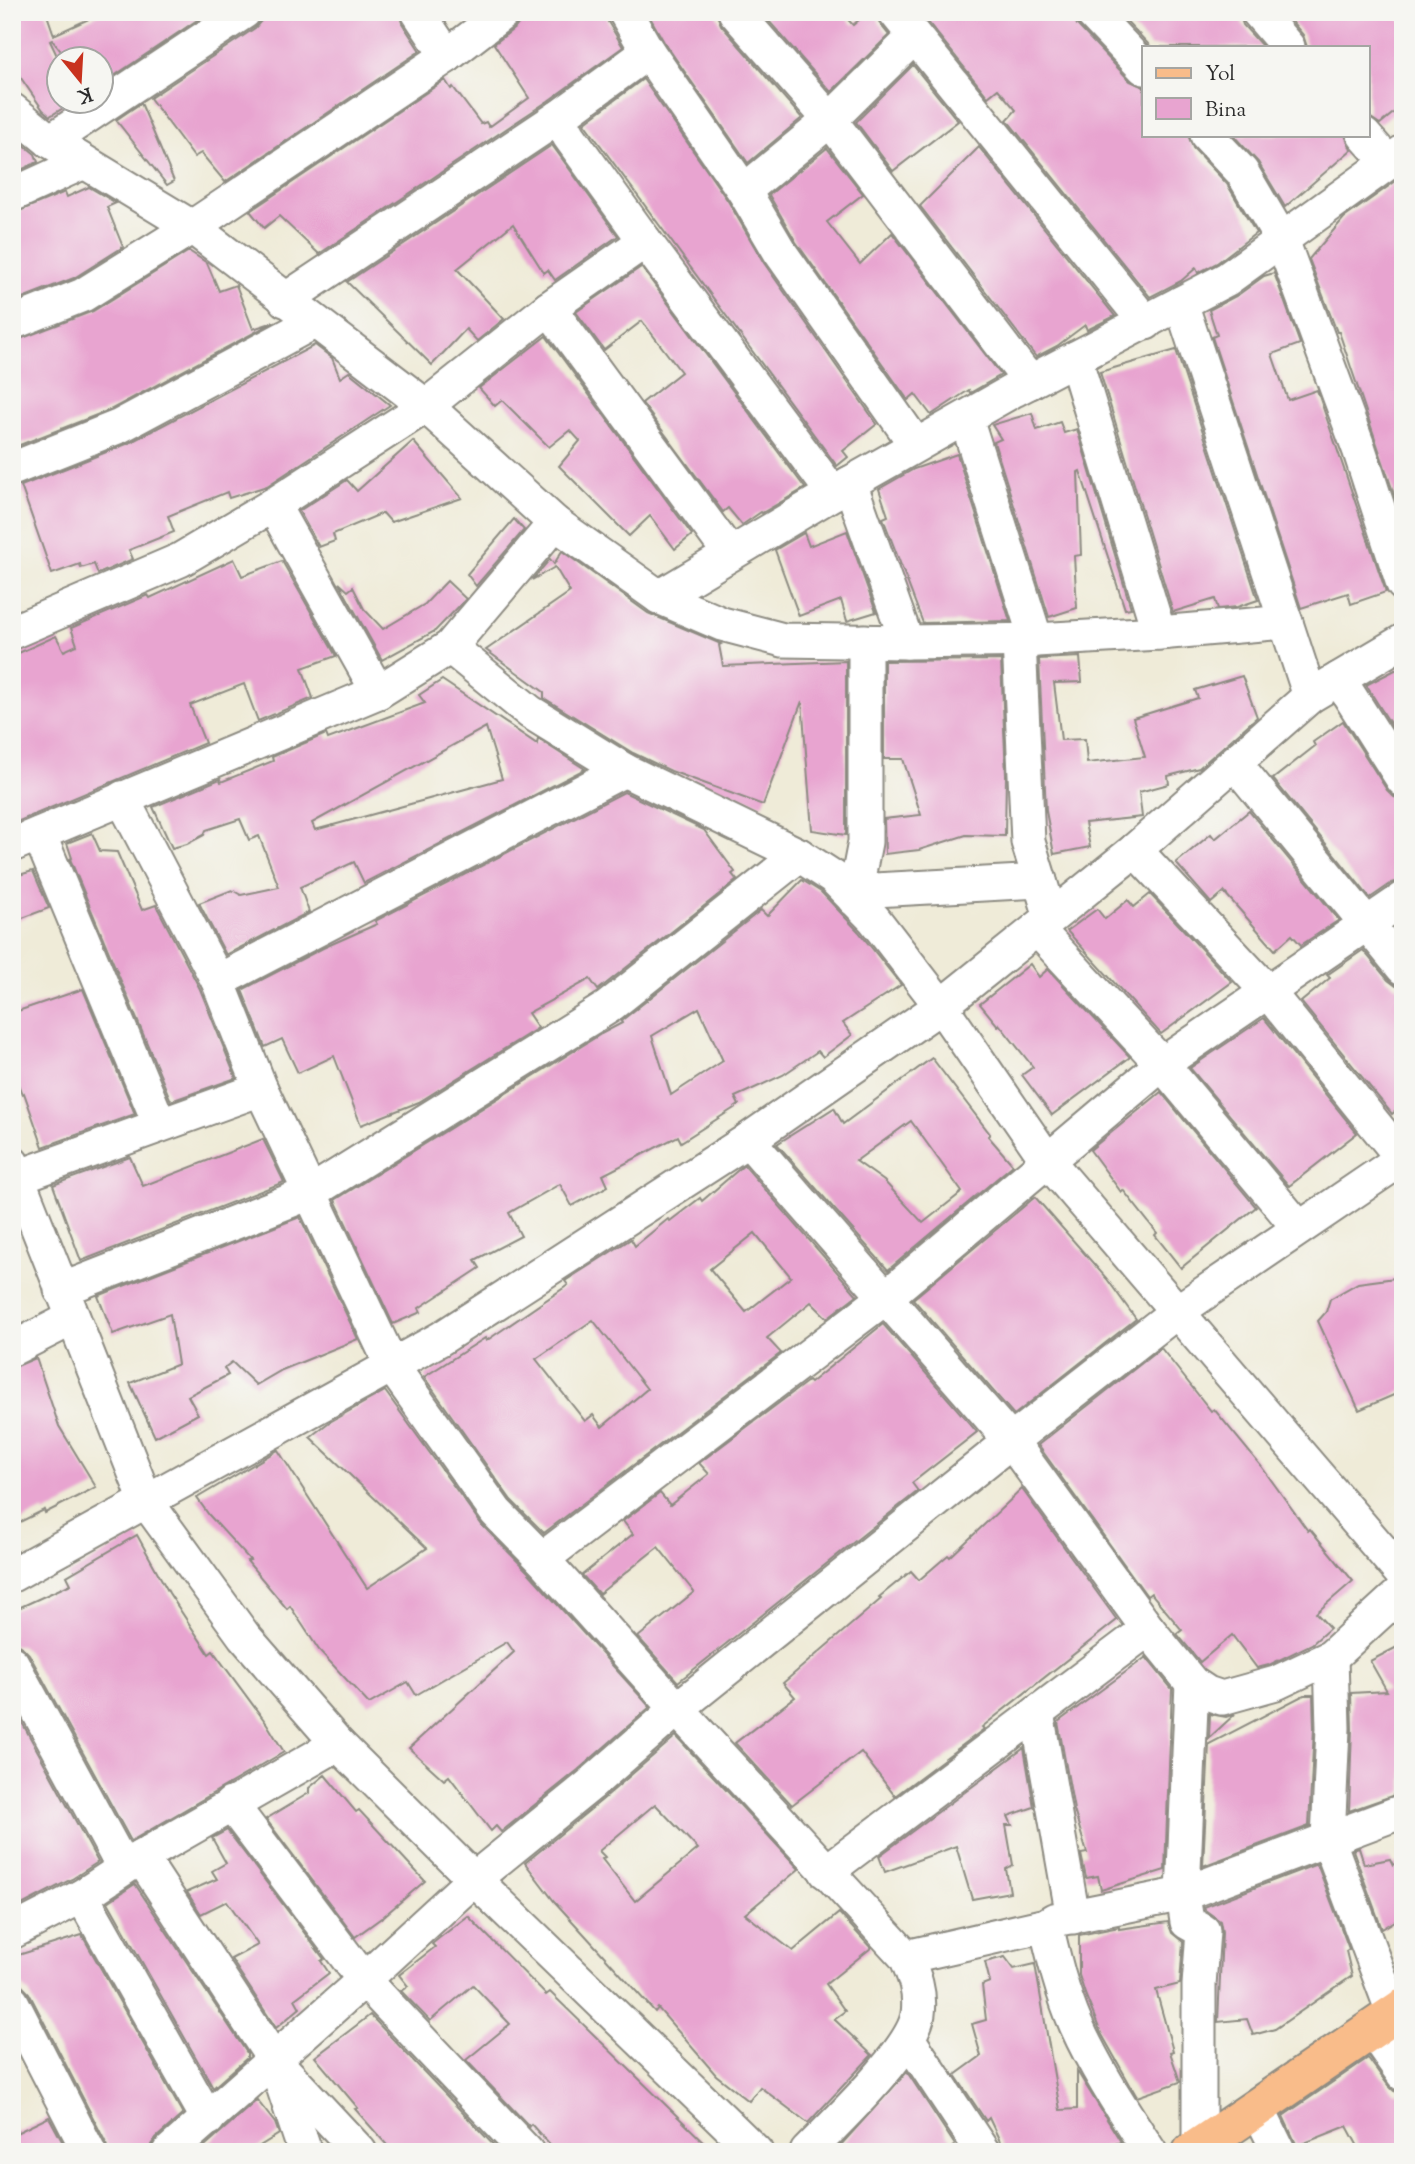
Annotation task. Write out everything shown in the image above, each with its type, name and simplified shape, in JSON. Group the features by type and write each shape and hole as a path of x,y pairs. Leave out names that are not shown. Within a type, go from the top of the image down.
{"main road":[{"path":"1195,2149 1389,2017"}],"street":[{"path":"50,141 244,12"},
{"path":"418,12 447,55"},
{"path":"12,323 83,295 192,227 447,55 504,12"},
{"path":"735,12 830,120 1030,382"},
{"path":"1091,12 1142,66"},
{"path":"1258,12 1287,46"},
{"path":"628,13 648,52 744,191 780,251 916,445"},
{"path":"744,191 830,120 904,25 1146,323"},
{"path":"285,300 559,117 648,52"},
{"path":"12,110 50,141 192,227 426,406 555,523 659,597 722,624 783,640 907,642 1028,640 1286,622"},
{"path":"559,117 569,136 645,241 841,488 907,642"},
{"path":"1208,136 1242,173 1282,240 1359,449 1403,584"},
{"path":"659,597 916,445 1227,279 1399,155 1366,136"},
{"path":"12,195 84,162"},
{"path":"12,632 180,561 272,505 426,406 549,308 645,241"},
{"path":"1181,303 1310,696"},
{"path":"549,308 730,554"},
{"path":"12,468 120,426 314,322"},
{"path":"1075,358 1158,633"},
{"path":"966,418 1028,640 1028,842 1040,881 1044,923 1299,1228"},
{"path":"272,505 378,692"},
{"path":"160,1125 26,840 378,692 450,648 555,523"},
{"path":"855,895 865,842 865,641"},
{"path":"12,1575 440,1339 748,1140 941,1006 1135,850 1310,696 1403,641"},
{"path":"450,648 530,712 624,770 799,855 855,895 941,1006 1046,1160 1403,1575"},
{"path":"1339,679 1403,780"},
{"path":"1235,763 1403,968"},
{"path":"218,981 624,770"},
{"path":"122,798 218,981 261,1089 392,1366 496,1512 906,1956 919,1993 918,2016 908,2040 884,2071 807,2152"},
{"path":"169,2152 474,1879 590,1785 677,1709 1011,1440 1175,1313 1403,1158 1268,992 1135,850"},
{"path":"12,1349 67,1304 310,1193 608,1007 799,855"},
{"path":"855,895 1040,881"},
{"path":"542,1559 886,1297 1162,1064 1403,899"},
{"path":"261,1089 14,1173 146,1501 244,1636 338,1744 756,2152"},
{"path":"748,1140 1011,1440 1148,1629 1192,1683 1207,1693 1222,1698 1276,1683 1331,1657 1403,1591"},
{"path":"826,1872 1148,1629"},
{"path":"1331,1657 1333,1728 1328,1839 1389,2017 1403,2074"},
{"path":"12,1663 132,1862 274,2060 360,2152"},
{"path":"1192,1683 1183,1894 1187,1922 1203,1931 1195,2149"},
{"path":"1037,1713 1059,1921 1059,1981 1076,2024 1104,2080 1150,2152"},
{"path":"12,1932 82,1896 132,1862 338,1744"},
{"path":"231,1804 364,1980 527,2152"},
{"path":"906,1956 1183,1894 1403,1811"},
{"path":"82,1896 208,2119"},
{"path":"12,2002 89,2152"},
{"path":"908,2040 983,2152"},
{"path":"274,2060 305,2152"},
{"path":"1257,2107 1279,2152"}],"building":[{"path":"12,12 46,12 54,35 104,12 209,12 116,75 116,46 57,46 50,41 52,46 46,46 46,113 12,65"},
{"path":"263,12 399,12 402,23 420,51 225,182 201,153 194,157 150,98 255,28 261,21"},
{"path":"523,12 606,12 608,22 623,47 548,101 319,254 279,216 264,228 250,211 445,80 481,124 486,122 489,127 529,98 494,44 516,27"},
{"path":"647,12 716,12 721,25 802,118 748,163 664,42"},
{"path":"761,12 841,12 853,25 868,12 876,12 880,24 889,35 831,92"},
{"path":"920,12 1072,12 1077,25 1130,81 1142,86 1142,136 1188,136 1193,148 1227,184 1256,233 1217,263 1198,273 1196,268 1181,281 1150,297 1007,120 1016,110 998,89 988,97"},
{"path":"1118,12 1239,12 1243,25 1262,46 1150,46"},
{"path":"1284,12 1393,12 1403,23 1403,105 1380,124 1370,117 1370,46 1307,46 1303,35"},
{"path":"913,65 958,121 893,171 856,122"},
{"path":"643,79 728,201 764,263 877,424 843,451 848,457 837,466 584,123"},
{"path":"141,103 174,181 167,185 116,120"},
{"path":"12,135 35,154 38,162 12,174"},
{"path":"1234,136 1345,136 1351,150 1285,207 1258,162"},
{"path":"552,145 618,236 555,280 548,270 544,273 513,224 457,269 504,319 477,341 466,329 432,365 347,282"},
{"path":"979,147 1115,316 1087,330 1085,325 1057,346 1036,357 920,206"},
{"path":"827,148 863,194 827,222 860,264 892,233 1001,375 970,393 969,390 931,415 915,394 908,400 796,242 769,195"},
{"path":"1403,176 1403,521 1339,332 1309,259 1344,218"},
{"path":"89,187 116,203 107,207 123,247 74,278 12,302 12,214 65,192 67,197"},
{"path":"189,251 207,263 219,291 236,285 253,329 274,322 112,409 12,448 12,342 93,311"},
{"path":"641,267 805,488 742,525 728,508 723,512 642,403 681,372 642,321 604,350 576,312"},
{"path":"1274,273 1300,344 1272,354 1288,400 1317,390 1386,592 1351,604 1348,593 1301,608 1212,337 1217,335 1209,310 1238,295 1264,276"},
{"path":"546,336 692,535 675,549 650,516 629,536 559,466 580,441 570,430 549,447 502,400 495,406 479,388"},
{"path":"315,345 332,358 340,378 349,372 390,405 267,486 229,498 227,492 168,516 174,532 129,550 133,559 98,574 94,564 81,568 80,564 52,574 21,486 129,443"},
{"path":"1176,350 1258,600 1237,607 1218,609 1215,599 1173,612 1100,372"},
{"path":"1032,413 1037,430 1060,422 1064,433 1077,429 1131,608 1125,609 1080,471 1081,555 1074,556 1077,608 1049,617 994,442 1001,439 992,425"},
{"path":"413,441 462,498 391,522 383,513 333,534 335,541 319,547 299,511 347,480 357,491"},
{"path":"957,454 1010,621 923,623 883,518 888,516 879,489 914,469"},
{"path":"514,519 524,530 476,586 467,574"},
{"path":"847,531 876,612 847,621 841,600 799,616 775,550 804,533 809,546"},
{"path":"562,551 648,613 721,644 723,666 846,661 846,835 812,830 802,701 763,805 671,771 633,753 544,698 544,692 486,650 570,592 555,567 532,580 550,559 554,564"},
{"path":"234,559 242,576 282,561 336,656 302,668 313,698 258,721 244,684 190,705 205,743 12,824 12,656 56,636 64,651 77,645 71,628 148,595 150,598"},
{"path":"447,581 466,599 435,631 382,660 339,583 348,591 353,587 364,609 383,629 425,604"},
{"path":"1080,657 1082,682 1054,683 1061,740 1085,739 1087,763 1145,757 1133,718 1198,698 1195,690 1242,676 1257,717 1199,768 1168,776 1169,784 1139,792 1142,817 1085,823 1090,847 1054,854 1046,811 1039,659"},
{"path":"1001,660 1006,775 1005,836 966,835 919,850 885,854 884,819 921,815 903,759 884,759 884,661"},
{"path":"1403,666 1403,744 1366,685"},
{"path":"442,680 537,744 538,739 585,769 364,883 354,862 300,887 309,912 226,955 199,903 232,890 241,895 279,887 259,836 249,840 240,819 206,830 204,835 187,844 172,848 153,807 220,779 221,782 273,761 272,757 326,734 328,739 425,703 419,695","holes":["486,727 502,779 315,830 312,823"]},
{"path":"1343,721 1387,790 1394,797 1403,799 1403,880 1392,883 1370,898 1273,779 1315,746 1313,742"},
{"path":"624,792 704,830 735,872 732,874 737,880 598,990 590,979 528,1013 538,1028 419,1102 361,1125 334,1056 298,1073 282,1039 265,1047 242,990 323,948 377,924 375,921"},
{"path":"1249,811 1339,920 1301,945 1292,935 1275,950 1224,892 1211,903 1176,863 1211,834 1215,839"},
{"path":"92,833 100,851 117,852 142,910 156,905 200,989 236,1078 171,1101 70,859 72,858 67,843"},
{"path":"33,871 49,908 12,922 12,877"},
{"path":"802,880 821,892 859,932 901,985 843,1023 852,1035 823,1057 818,1051 783,1075 735,1097 739,1105 681,1142 678,1136 603,1175 608,1186 572,1206 560,1184 509,1213 521,1236 475,1260 480,1268 419,1308 421,1312 393,1324 335,1200 622,1023 621,1021 761,910 767,916","holes":["699,1008 723,1061 671,1095 652,1036"]},
{"path":"1150,894 1232,982 1161,1034 1067,931 1097,909 1105,919 1128,900 1134,907"},
{"path":"1363,950 1388,980 1403,987 1403,1105 1392,1114 1301,1002 1330,978 1327,975"},
{"path":"1030,964 1039,977 1048,969 1130,1057 1052,1115 1022,1075 1033,1067 980,1004"},
{"path":"83,989 135,1114 43,1147 24,1093 22,1094 12,1069 12,1013"},
{"path":"1264,1018 1357,1133 1289,1186 1190,1068"},
{"path":"932,1058 990,1134 988,1136 1013,1165 888,1270 777,1144 834,1108 843,1124","holes":["911,1121 962,1192 923,1223 884,1181 856,1161"]},
{"path":"1161,1092 1256,1207 1181,1268 1155,1235 1157,1233 1123,1190 1121,1192 1090,1150"},
{"path":"263,1139 284,1182 81,1261 53,1185 130,1157 143,1186"},
{"path":"744,1165 857,1295 827,1318 811,1302 767,1338 781,1353 544,1533 511,1500 424,1377 485,1338 486,1341 568,1285 565,1281 631,1239 635,1246 668,1219 670,1221 700,1198 702,1201","holes":["755,1233 791,1277 746,1312 710,1269","593,1320 647,1389 602,1427 593,1415 585,1421 536,1359"]},
{"path":"1035,1197 1107,1279 1136,1319 1014,1415 913,1299"},
{"path":"300,1217 358,1339 282,1370 256,1385 232,1362 224,1368 228,1375 188,1396 198,1414 155,1437 130,1383 178,1364 170,1314 113,1334 98,1296"},
{"path":"1403,1277 1403,1391 1359,1410 1318,1321 1326,1312 1330,1299 1358,1283"},
{"path":"883,1324 977,1432 912,1483 918,1491 678,1682 638,1637 694,1592 658,1547 599,1594 582,1575 633,1534 623,1521 660,1493 670,1505 709,1474 699,1463 808,1381 810,1383"},
{"path":"1161,1348 1211,1411 1214,1409 1261,1466 1308,1531 1310,1529 1353,1581 1316,1613 1330,1628 1312,1644 1269,1665 1257,1668 1232,1635 1200,1662 1177,1634 1182,1630 1151,1593 1147,1596 1038,1445"},
{"path":"36,1358 59,1426 96,1487 45,1513 44,1510 12,1526 12,1368"},
{"path":"385,1391 482,1525 650,1707 501,1832 496,1826 491,1831 449,1776 444,1780 409,1748 514,1652 507,1642 416,1695 408,1682 369,1704 319,1650 290,1606 287,1609 247,1561 250,1560 197,1498 278,1450 367,1588 427,1548 310,1437 328,1423"},
{"path":"1022,1489 1117,1620 982,1727 984,1729 895,1796 861,1752 792,1805 735,1743 795,1697 783,1683 881,1599 879,1597 911,1571 919,1580 948,1555 950,1557"},
{"path":"137,1535 169,1593 209,1654 213,1651 267,1724 284,1752 131,1841 29,1654 21,1646 12,1644 12,1611 71,1584 67,1576"},
{"path":"1403,1644 1403,1792 1349,1811 1351,1693 1387,1691 1370,1661"},
{"path":"1146,1657 1172,1689 1165,1870 1101,1890 1098,1876 1086,1878 1081,1854 1087,1853 1074,1810 1058,1722"},
{"path":"1304,1695 1313,1695 1309,1826 1203,1866 1209,1744"},
{"path":"12,1704 98,1862 72,1879 12,1910"},
{"path":"1210,1714 1226,1717 1235,1714 1209,1738"},
{"path":"676,1736 799,1869 745,1914 793,1951 839,1913 871,1948 826,1984 845,2011 834,2019 872,2055 808,2123 760,2087 749,2101 716,2075 658,2008 655,2012 554,1901 525,1863","holes":["655,1804 698,1849 635,1901 602,1859 605,1857 599,1851"]},
{"path":"1024,1748 1034,1807 1008,1816 1012,1825 1006,1825 1013,1865 1006,1869 1010,1892 972,1899 956,1846 885,1872 879,1856"},
{"path":"325,1775 356,1812 359,1810 425,1881 355,1937 266,1819 309,1793 309,1788"},
{"path":"227,1830 324,1959 321,1961 329,1973 295,1999 300,2008 276,2028 231,1959 258,1945 227,1901 201,1914 187,1892 217,1879 212,1871 226,1863 212,1838"},
{"path":"1359,1848 1364,1864 1390,1859 1393,1865 1403,1861 1403,1916 1382,1929 1353,1850"},
{"path":"1317,1864 1349,1949 1346,1951 1352,1976 1275,2029 1253,2035 1247,2019 1218,2022 1222,1932 1220,1921 1204,1907"},
{"path":"135,1884 247,2053 247,2058 213,2088 108,1902"},
{"path":"468,1916 546,1995 550,1992 714,2152 556,2152 466,2060 510,2024 473,1985 430,2021 401,1991 408,1986 399,1975 435,1947 432,1944"},
{"path":"1168,1922 1172,1933 1183,1942 1180,1984 1156,1990 1173,2051 1170,2052 1180,2082 1137,2097 1101,2033 1085,1994 1079,1975 1079,1935 1119,1927"},
{"path":"82,1935 183,2114 156,2138 150,2152 108,2152 106,2143 29,1993 22,1986 12,1983 12,1957"},
{"path":"1005,1957 1014,1969 1035,1964 1060,2110 1077,2109 1077,2071 1121,2142 1090,2152 1005,2152 989,2118 986,2121 955,2075 981,2056 972,2024 986,2020 982,1985 990,1982 985,1962"},
{"path":"370,2015 500,2152 393,2152 315,2057"},
{"path":"1368,2058 1394,2091 1403,2093 1403,2147 1391,2152 1361,2152 1347,2126 1297,2146 1283,2116"},
{"path":"907,2072 955,2145 946,2152 846,2152 839,2147"},
{"path":"257,2100 275,2123 279,2134 250,2152 198,2152"},
{"path":"49,2117 63,2143 46,2152 12,2152 12,2135"}]}
